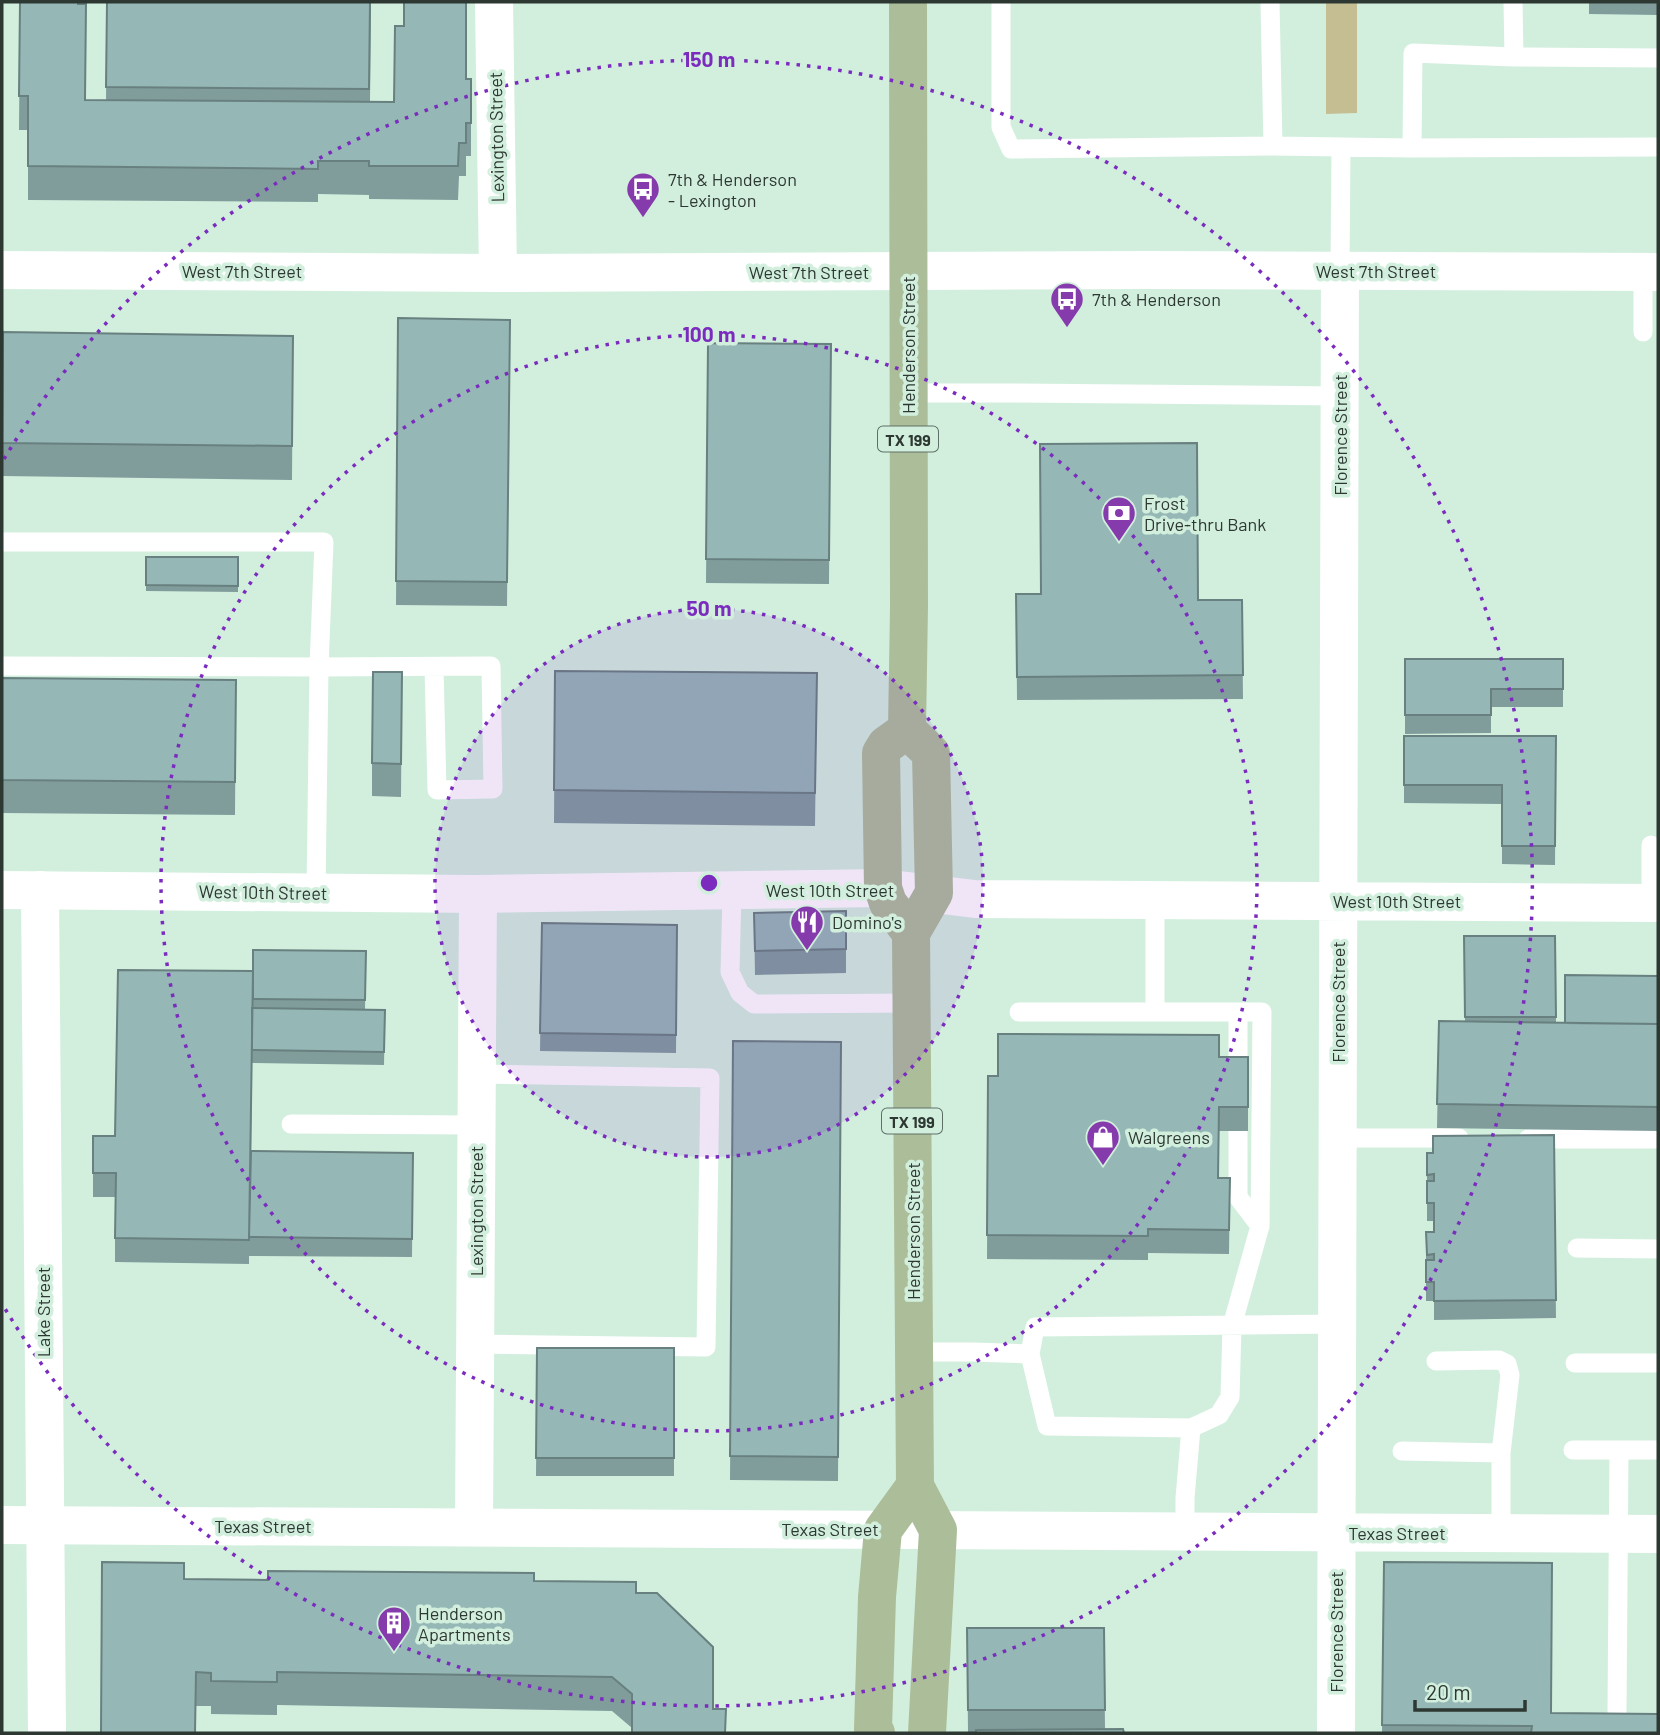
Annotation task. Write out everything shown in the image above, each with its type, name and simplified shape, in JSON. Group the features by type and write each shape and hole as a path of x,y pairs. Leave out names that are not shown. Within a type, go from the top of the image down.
{"main road":[{"name":"Henderson Street","path":"906,730 909,607 908,2"},
{"path":"906,730 931,753 934,893 911,933 888,904 883,888 881,753 886,745 906,730"},
{"name":"Henderson Street","path":"911,933 915,1486 938,1530"},
{"path":"876,1733 873,1729 876,1623 883,1530 915,1486"},
{"path":"928,1733 938,1530"}],"street":[{"name":"Lexington Street","path":"494,2 498,273"},
{"name":"West 7th Street","path":"2,270 498,273 1650,272"},
{"name":"Florence Street","path":"1336,1733 1340,271"},
{"name":"West 10th Street","path":"2,890 478,894 883,888 975,899 1655,903"},
{"name":"Lake Street","path":"40,890 47,1733"},
{"name":"Lexington Street","path":"474,1528 478,894"},
{"name":"Texas Street","path":"2,1525 1658,1534"}],"lane":[{"path":"1001,2 1001,127 1011,149 1273,146 1658,147"},
{"path":"1270,2 1273,146"},
{"path":"1513,2 1514,57"},
{"path":"1412,148 1413,53 1658,58"},
{"path":"1340,271 1341,147"},
{"path":"1643,332 1650,272"},
{"path":"908,393 1340,396"},
{"path":"2,542 324,542 319,667 316,892"},
{"path":"2,666 491,666 493,789 437,790 434,667"},
{"path":"1651,845 1655,903"},
{"path":"732,891 730,972 740,993 754,1004 912,1003"},
{"path":"1155,900 1155,1012"},
{"path":"1019,1012 1262,1012 1260,1226 1232,1326 1230,1397 1219,1415 1191,1428 1047,1426 1030,1354 1035,1327 1232,1326 1337,1324"},
{"path":"1238,1012 1238,1081"},
{"path":"475,1344 706,1348 710,1078 477,1074"},
{"path":"291,1124 476,1125"},
{"path":"1238,1131 1238,1197 1260,1226"},
{"path":"1338,1138 1477,1138"},
{"path":"1505,1139 1658,1139"},
{"path":"1577,1248 1658,1249"},
{"path":"914,1352 1030,1354"},
{"path":"1436,1361 1499,1360 1507,1364 1510,1376 1501,1453 1501,1534"},
{"path":"1575,1363 1658,1363"},
{"path":"1185,1532 1191,1428"},
{"path":"1573,1450 1658,1450"},
{"path":"1617,1712 1619,1450"},
{"path":"1402,1451 1501,1453"}],"shaded area":[{"path":"1326,2 1357,2 1357,113 1326,114"}],"building":[{"path":"20,2 86,4 85,100 394,102 395,26 404,26 404,2 466,2 466,79 471,79 471,123 466,123 466,143 459,143 458,166 369,166 369,161 318,161 318,169 28,166 28,96 19,96"},
{"path":"107,2 370,2 369,89 106,87"},
{"path":"398,318 510,320 507,582 396,581"},
{"path":"3,332 293,336 292,446 2,443"},
{"path":"708,343 831,344 829,560 706,559"},
{"name":"Frost Drive-thru Bank","path":"1197,443 1198,600 1242,600 1243,675 1017,677 1016,594 1041,594 1040,444"},
{"path":"146,557 238,557 238,586 146,585"},
{"path":"1405,659 1563,659 1563,689 1491,689 1491,715 1405,715"},
{"path":"555,671 817,673 815,793 554,790"},
{"path":"373,672 402,672 401,764 372,763"},
{"path":"2,678 236,680 235,782 2,780"},
{"path":"1404,736 1556,736 1555,846 1502,846 1502,785 1404,785"},
{"path":"846,911 846,949 755,951 754,913"},
{"path":"542,923 677,925 676,1035 540,1033"},
{"path":"1464,936 1555,936 1556,1017 1465,1017"},
{"path":"253,950 366,951 365,1000 253,999"},
{"path":"118,970 253,971 249,1240 115,1238 116,1173 93,1173 93,1136 115,1136"},
{"path":"1565,975 1658,976 1658,1024 1565,1023"},
{"path":"252,1008 385,1010 384,1052 252,1050"},
{"path":"1439,1021 1658,1024 1658,1107 1437,1104"},
{"name":"Walgreens","path":"998,1034 1219,1035 1219,1057 1248,1057 1248,1107 1219,1107 1218,1178 1230,1178 1229,1230 1148,1229 1148,1236 987,1235 988,1076 998,1076"},
{"path":"733,1041 841,1042 838,1457 730,1456"},
{"path":"1554,1135 1556,1300 1434,1301 1434,1282 1426,1282 1426,1260 1434,1260 1434,1254 1427,1255 1426,1232 1434,1232 1434,1203 1427,1203 1427,1181 1434,1181 1434,1174 1427,1175 1427,1153 1433,1153 1433,1136"},
{"path":"251,1151 413,1153 412,1239 249,1237"},
{"path":"537,1348 674,1348 674,1458 536,1458"},
{"name":"Henderson Apartments","path":"102,1562 184,1563 184,1579 268,1580 268,1571 534,1573 534,1581 636,1582 636,1593 657,1593 713,1647 713,1709 726,1709 725,1733 632,1733 632,1694 612,1677 277,1672 277,1682 211,1681 211,1673 196,1672 195,1733 101,1733"},
{"path":"1384,1562 1552,1563 1551,1713 1658,1714 1658,1733 1531,1733 1532,1726 1382,1725"},
{"path":"967,1628 1104,1628 1105,1710 968,1710"},
{"path":"1123,1729 1124,1733 976,1733 976,1730"}],"place":[{"name":"7th & Henderson - Lexington","path":"643,219"},
{"name":"7th & Henderson","path":"1067,329"},
{"name":"Frost Drive-thru Bank","path":"1119,543"},
{"name":"Domino's","path":"807,952"},
{"name":"Walgreens","path":"1103,1167"},
{"name":"Henderson Apartments","path":"394,1653"}]}
